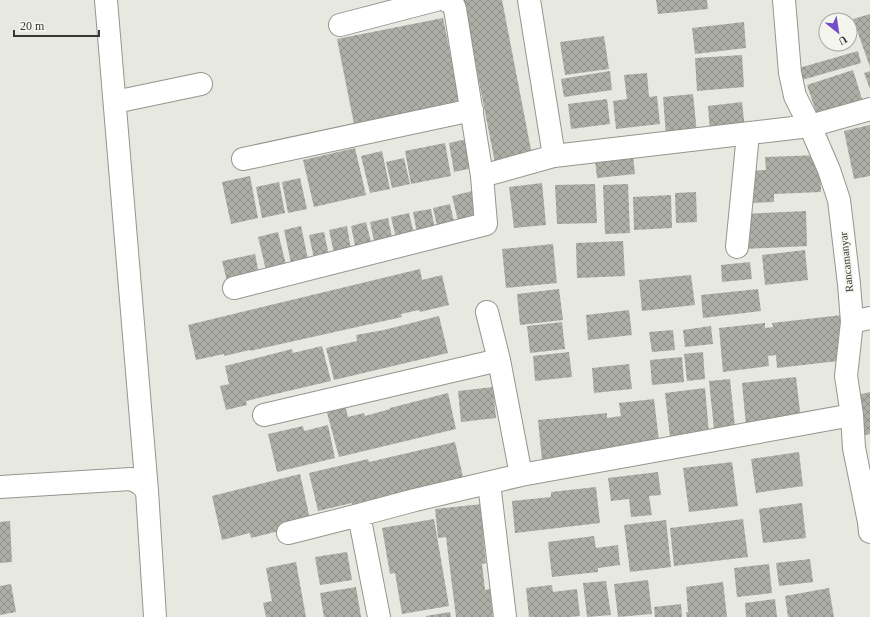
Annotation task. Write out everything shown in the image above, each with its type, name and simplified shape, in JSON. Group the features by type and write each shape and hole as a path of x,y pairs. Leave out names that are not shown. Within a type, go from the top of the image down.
{"street":[{"path":"106,0 147,492 155,617"},
{"path":"340,25 436,0"},
{"path":"234,288 486,224 482,176 455,9 453,4 445,0"},
{"path":"528,0 554,156"},
{"name":"Rancamanyar","path":"784,0 790,73 795,96 829,170 839,200 849,284 861,320 846,376 852,415 862,445 870,532"},
{"path":"115,102 201,84"},
{"path":"482,176 554,156 810,126 870,109"},
{"path":"243,158 472,110"},
{"path":"737,247 748,134"},
{"path":"487,312 499,360 521,475"},
{"path":"264,415 499,360"},
{"path":"288,533 521,475 852,415"},
{"path":"0,487 131,479 141,484 147,492"},
{"path":"489,483 505,617"},
{"path":"359,515 379,617"}],"building":[{"path":"463,0 502,0 532,155 495,163"},
{"path":"656,0 707,0 708,9 658,14"},
{"path":"870,14 870,67 858,33 858,18"},
{"path":"443,18 460,103 354,124 337,39"},
{"path":"744,22 746,48 695,54 692,28"},
{"path":"604,36 609,69 565,75 560,42"},
{"path":"858,51 861,63 795,82 792,70"},
{"path":"742,55 744,87 697,91 695,58"},
{"path":"853,70 862,99 817,115 807,85"},
{"path":"610,71 612,90 564,97 561,79"},
{"path":"870,71 870,89 864,73"},
{"path":"647,73 649,97 657,96 660,124 616,129 613,101 627,99 624,75"},
{"path":"693,94 697,133 666,136 663,97"},
{"path":"607,99 610,124 571,129 568,104"},
{"path":"742,102 745,129 710,133 708,106"},
{"path":"870,125 870,176 854,179 844,131"},
{"path":"467,139 473,168 454,172 449,143"},
{"path":"445,143 451,176 411,184 405,151"},
{"path":"355,148 366,195 314,207 303,160"},
{"path":"382,151 390,189 370,193 361,156"},
{"path":"820,155 821,192 774,194 774,202 750,203 748,171 766,170 765,157"},
{"path":"633,156 635,174 597,178 595,160"},
{"path":"404,158 410,184 392,188 386,162"},
{"path":"250,176 258,218 231,224 222,182"},
{"path":"300,178 307,209 288,213 282,182"},
{"path":"279,182 285,213 262,218 256,187"},
{"path":"542,183 546,225 514,228 509,187"},
{"path":"595,184 597,223 557,224 555,185"},
{"path":"628,184 630,233 605,234 603,185"},
{"path":"476,190 482,220 459,225 452,196"},
{"path":"696,192 697,222 676,223 675,193"},
{"path":"671,195 672,228 634,230 633,197"},
{"path":"450,204 455,226 438,230 433,208"},
{"path":"431,209 435,229 417,233 413,212"},
{"path":"806,211 807,246 744,249 743,214"},
{"path":"409,213 414,234 396,238 391,217"},
{"path":"388,218 393,242 375,246 370,222"},
{"path":"366,222 372,246 356,250 351,226"},
{"path":"301,226 308,259 291,263 284,230"},
{"path":"347,226 351,250 334,253 329,230"},
{"path":"278,232 286,265 266,270 258,237"},
{"path":"324,232 329,256 314,259 309,235"},
{"path":"623,241 625,276 577,278 576,243"},
{"path":"553,244 557,283 506,288 502,249"},
{"path":"805,250 808,280 765,285 762,255"},
{"path":"255,254 259,274 227,281 222,261"},
{"path":"750,262 752,279 722,282 721,265"},
{"path":"420,269 422,280 442,275 449,305 420,312 419,310 401,314 402,317 250,351 224,356 224,354 196,360 188,325"},
{"path":"691,275 695,305 642,311 639,280"},
{"path":"559,289 563,320 520,325 517,294"},
{"path":"758,289 761,311 703,318 701,295"},
{"path":"629,310 632,335 588,340 586,315"},
{"path":"842,315 847,360 777,368 776,355 768,356 769,366 723,372 719,328 765,323 765,328 773,327 772,323"},
{"path":"439,316 448,353 334,380 326,348 357,341 356,335 384,330"},
{"path":"562,322 565,349 530,353 527,326"},
{"path":"711,326 713,344 685,347 683,330"},
{"path":"673,330 675,350 652,352 649,332"},
{"path":"322,346 331,381 246,401 247,405 226,410 220,386 229,384 225,366 292,349 293,353"},
{"path":"569,352 572,377 535,381 533,356"},
{"path":"703,352 705,379 687,381 684,354"},
{"path":"682,357 684,382 652,385 650,360"},
{"path":"629,364 632,389 594,393 592,368"},
{"path":"796,377 801,420 746,426 742,383"},
{"path":"730,379 735,427 714,429 709,381"},
{"path":"493,387 496,418 461,422 458,391"},
{"path":"705,388 709,433 670,437 665,393"},
{"path":"870,392 870,434 865,435 854,396"},
{"path":"448,393 456,429 339,457 326,409 345,405 348,417 364,413 365,416"},
{"path":"654,399 659,441 542,460 538,420 607,413 607,418 621,416 619,403"},
{"path":"328,425 335,458 277,472 268,434 303,426 304,431"},
{"path":"455,442 463,477 353,507 352,503 318,511 309,473 368,459 369,462"},
{"path":"799,452 803,486 756,493 751,459"},
{"path":"732,462 738,506 689,512 683,468"},
{"path":"658,472 661,495 649,496 652,515 631,517 629,499 611,501 608,478"},
{"path":"300,474 310,519 278,527 279,531 251,538 250,533 222,540 212,496"},
{"path":"596,487 600,523 515,533 512,501 551,497 551,492"},
{"path":"802,503 806,538 763,543 759,509"},
{"path":"482,504 486,563 482,564 485,590 490,589 493,617 456,617 446,537 438,538 435,509"},
{"path":"434,519 449,606 402,614 395,573 390,574 382,528"},
{"path":"743,519 748,557 674,566 670,528"},
{"path":"666,520 671,567 630,572 624,525"},
{"path":"10,521 12,562 0,563 0,522"},
{"path":"594,536 596,548 618,545 620,565 598,568 598,572 552,577 548,542"},
{"path":"347,552 352,580 320,585 315,557"},
{"path":"810,559 813,582 779,586 776,563"},
{"path":"296,562 306,617 266,617 263,603 272,601 266,568"},
{"path":"769,564 772,593 737,597 734,568"},
{"path":"648,580 652,614 618,617 614,584"},
{"path":"606,581 611,615 587,617 583,583"},
{"path":"723,582 727,617 687,617 686,587"},
{"path":"11,584 16,612 0,615 0,586"},
{"path":"552,585 553,592 577,589 580,616 529,617 526,588"},
{"path":"356,587 361,617 324,617 320,593"},
{"path":"829,588 834,617 788,617 785,596"},
{"path":"775,599 777,617 746,617 745,603"},
{"path":"681,604 682,617 655,617 654,607"},
{"path":"450,612 451,617 426,617 426,616"}]}
